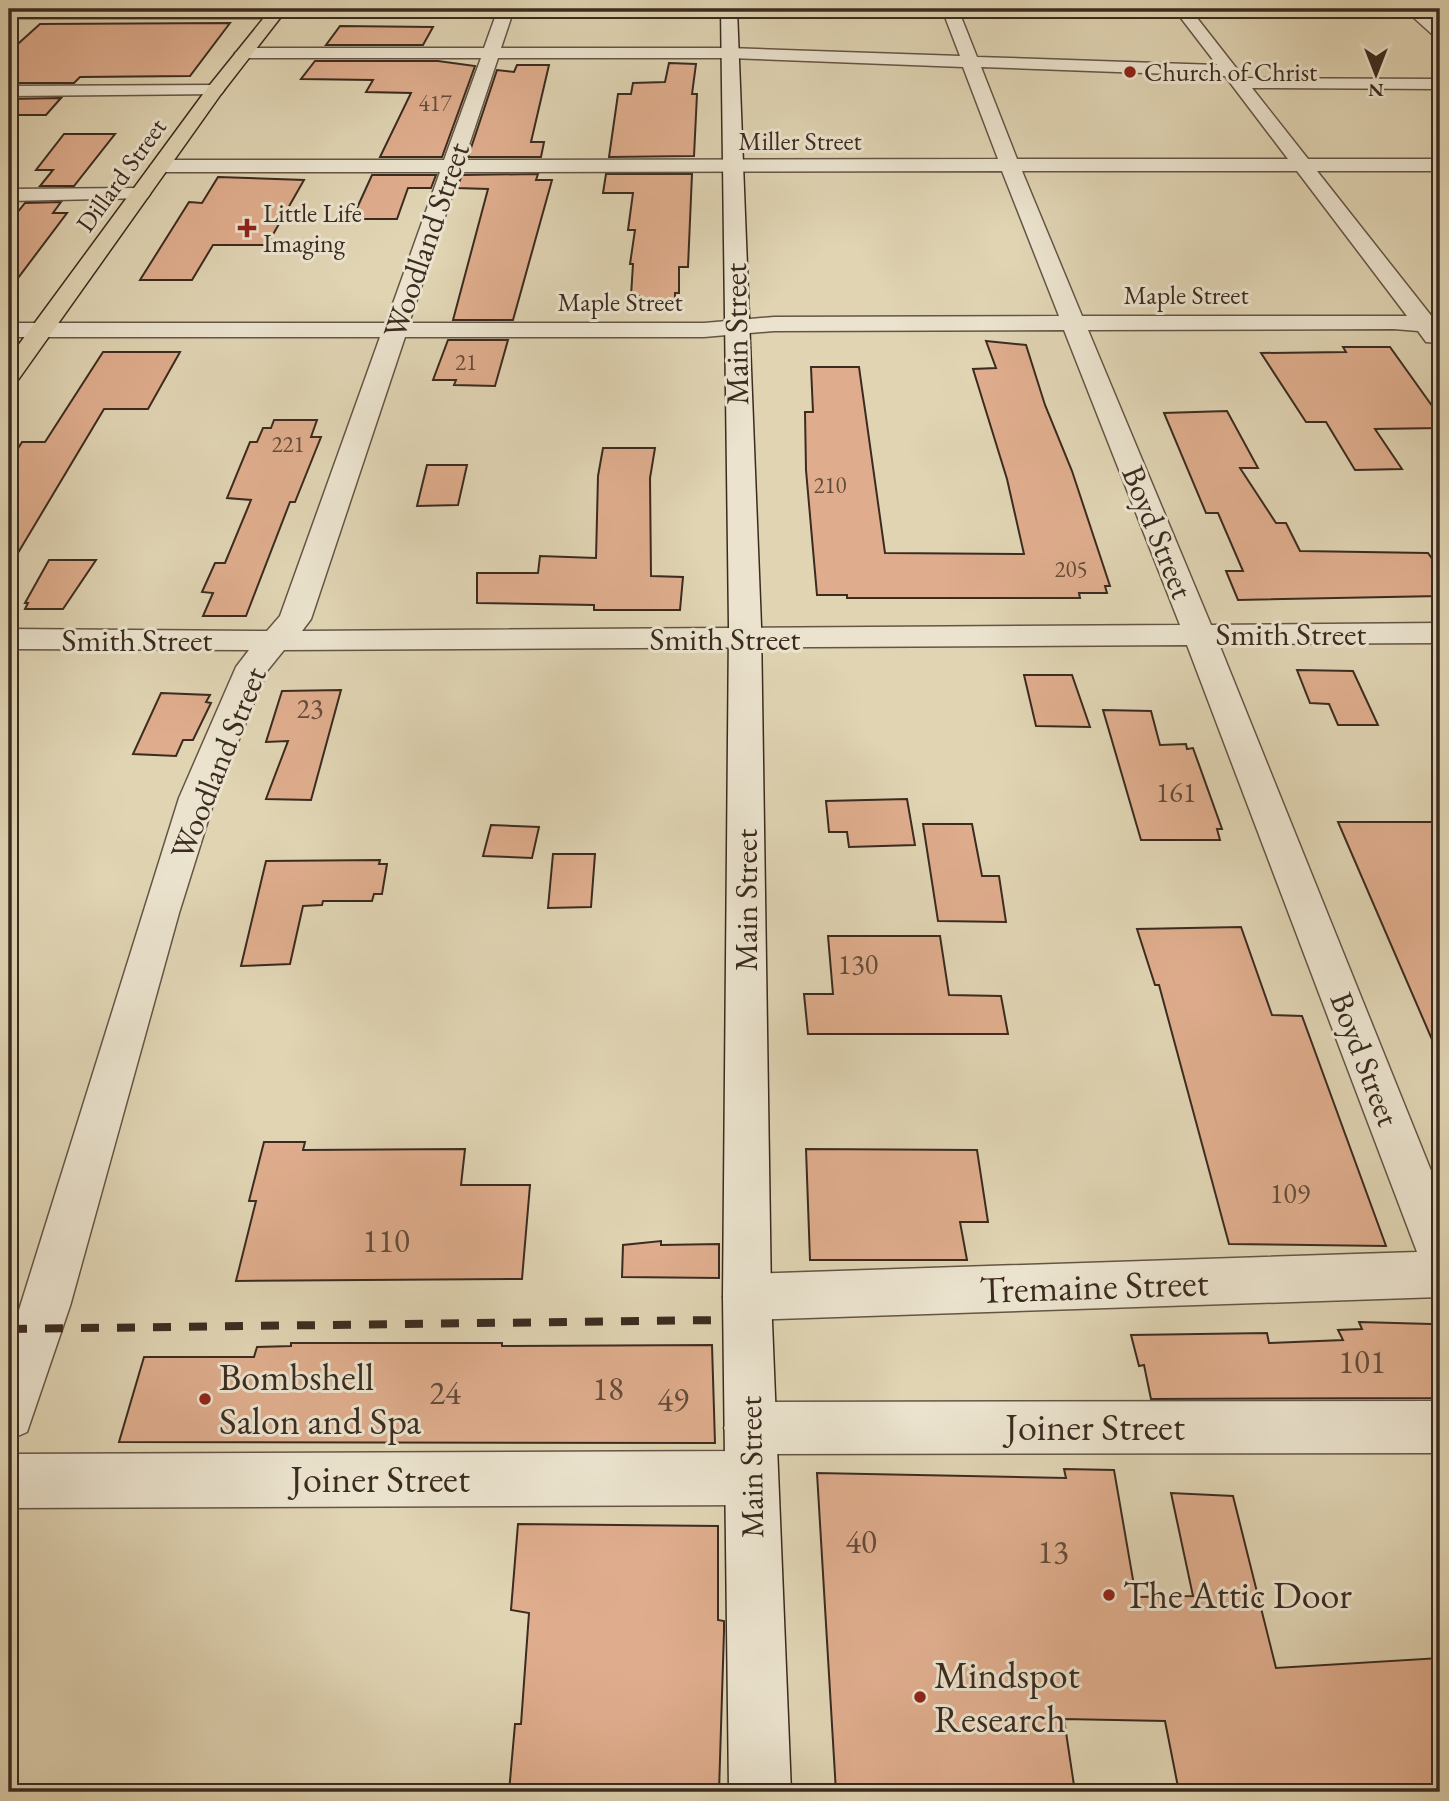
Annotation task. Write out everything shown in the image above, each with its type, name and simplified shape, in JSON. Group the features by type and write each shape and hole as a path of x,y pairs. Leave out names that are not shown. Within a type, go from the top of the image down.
{"main road":[{"name":"Dillard Street","path":"9,374 215,90 277,11"}],"street":[{"name":"Woodland Street","path":"9,1414 46,1306 160,913 197,798 252,667 295,619 506,9"},
{"name":"Main Street","path":"729,9 735,328 745,639 747,1297 760,1792"},
{"name":"Boyd Street","path":"950,9 1010,166 1199,634 1440,1251"},
{"path":"1182,9 1436,332"},
{"path":"1412,9 1440,33"},
{"path":"9,32 32,11"},
{"path":"9,13 277,11"},
{"path":"243,53 729,53 972,61 1236,77 1440,84"},
{"path":"9,91 215,90"},
{"name":"Miller Street","path":"160,166 1440,165"},
{"path":"9,195 140,194"},
{"name":"Maple Street","path":"9,330 396,330 735,328 774,324 1394,322 1436,332"},
{"name":"Smith Street","path":"9,639 275,641 1440,633"},
{"name":"Tremaine Street","path":"747,1297 1440,1274"},
{"name":"Joiner Street","path":"9,1481 1440,1427"}],"building":[{"path":"230,23 190,76 80,77 74,83 9,83 9,52 40,24"},
{"path":"340,26 433,27 423,45 326,45"},
{"path":"315,61 438,61 475,66 442,157 380,157 411,93 366,92 373,80 301,79"},
{"path":"669,63 696,64 692,94 697,94 694,156 609,157 618,94 631,94 633,83 665,82"},
{"path":"517,65 549,65 531,142 544,142 541,157 468,157 497,70 514,72"},
{"path":"61,98 46,115 9,115 9,99"},
{"path":"64,134 115,134 74,186 40,186 53,170 36,170"},
{"path":"538,174 536,180 552,180 513,320 453,320 488,189 457,188 462,175"},
{"path":"606,174 692,174 688,267 679,267 679,293 675,293 675,303 641,303 641,296 631,296 633,264 630,264 635,230 628,230 633,193 603,193"},
{"path":"372,175 436,175 431,188 408,188 397,219 352,219"},
{"path":"218,177 304,180 267,245 213,245 192,280 140,280 189,202 202,203"},
{"path":"61,202 53,213 67,213 9,290 9,223 25,203"},
{"path":"448,340 508,340 495,386 454,385 456,380 433,380"},
{"path":"986,341 1026,345 1110,586 1105,586 1107,593 1079,593 1080,598 847,598 847,595 817,595 806,470 805,412 813,412 811,367 859,367 885,553 1024,554 1007,479 973,369 996,368"},
{"path":"1343,347 1390,347 1440,417 1440,428 1375,429 1402,469 1355,470 1326,422 1306,422 1261,353 1346,352"},
{"path":"103,352 180,352 148,409 104,409 9,568 9,463 22,442 45,442"},
{"path":"1227,411 1258,468 1240,468 1276,523 1286,523 1300,551 1428,553 1433,560 1440,560 1440,596 1238,600 1226,571 1243,571 1218,513 1206,513 1164,413"},
{"path":"274,420 317,420 311,437 321,437 295,502 290,502 246,616 203,616 213,593 202,592 215,563 225,563 251,500 227,498 250,442 257,442 263,428 271,428"},
{"path":"603,448 655,448 650,478 651,576 683,577 680,610 594,610 594,605 477,603 477,573 538,573 540,556 596,558 598,476"},
{"path":"427,465 467,465 458,505 417,506"},
{"path":"49,560 96,560 63,609 25,609 28,603 25,603"},
{"path":"1297,670 1353,671 1378,725 1338,725 1329,704 1310,703"},
{"path":"1024,675 1072,675 1090,727 1036,726"},
{"path":"341,690 311,800 266,799 288,741 266,742 282,691"},
{"path":"161,693 210,695 206,702 211,703 193,740 183,740 176,756 133,754"},
{"path":"1103,710 1151,711 1160,745 1186,744 1187,749 1193,748 1222,829 1217,829 1220,840 1141,840"},
{"path":"907,799 915,845 849,847 847,832 829,832 826,801"},
{"path":"1338,822 1440,822 1440,1058 1354,859"},
{"path":"923,824 972,824 982,876 999,876 1006,922 938,921"},
{"path":"491,825 539,827 532,858 483,856"},
{"path":"553,854 595,854 591,907 548,908"},
{"path":"380,860 379,864 387,864 382,894 374,894 372,901 323,901 322,905 303,906 290,964 241,966 266,861"},
{"path":"1241,927 1272,1015 1302,1016 1386,1246 1229,1244 1159,985 1155,985 1137,929"},
{"path":"828,936 940,936 949,995 1001,996 1008,1034 808,1034 804,994 833,994"},
{"path":"264,1142 305,1142 303,1150 465,1149 461,1185 530,1185 522,1279 236,1281 256,1201 249,1201"},
{"path":"806,1149 977,1150 988,1222 960,1222 967,1260 810,1260"},
{"path":"661,1241 661,1245 719,1244 719,1278 622,1277 623,1245"},
{"path":"1359,1322 1431,1324 1440,1331 1440,1398 1151,1399 1144,1365 1139,1366 1131,1335 1267,1333 1269,1343 1343,1340 1338,1330 1362,1329"},
{"path":"291,1343 712,1345 715,1443 119,1442 144,1357 254,1357 257,1347 291,1346"},
{"path":"1064,1469 1114,1470 1136,1597 1193,1596 1171,1493 1233,1496 1276,1668 1440,1658 1440,1792 1179,1792 1165,1721 1064,1719 1075,1792 836,1792 817,1473 1066,1478"},
{"path":"518,1524 718,1526 718,1620 724,1621 719,1792 509,1792 515,1724 521,1724 529,1613 511,1610"}],"railway":[{"path":"9,1329 721,1320"}],"place":[{"name":"Church of Christ","path":"1130,72"},
{"name":"Little Life Imaging","path":"247,228"},
{"name":"Bombshell Salon and Spa","path":"205,1399"},
{"name":"The Attic Door","path":"1109,1595"},
{"name":"Mindspot Research","path":"920,1697"}]}
